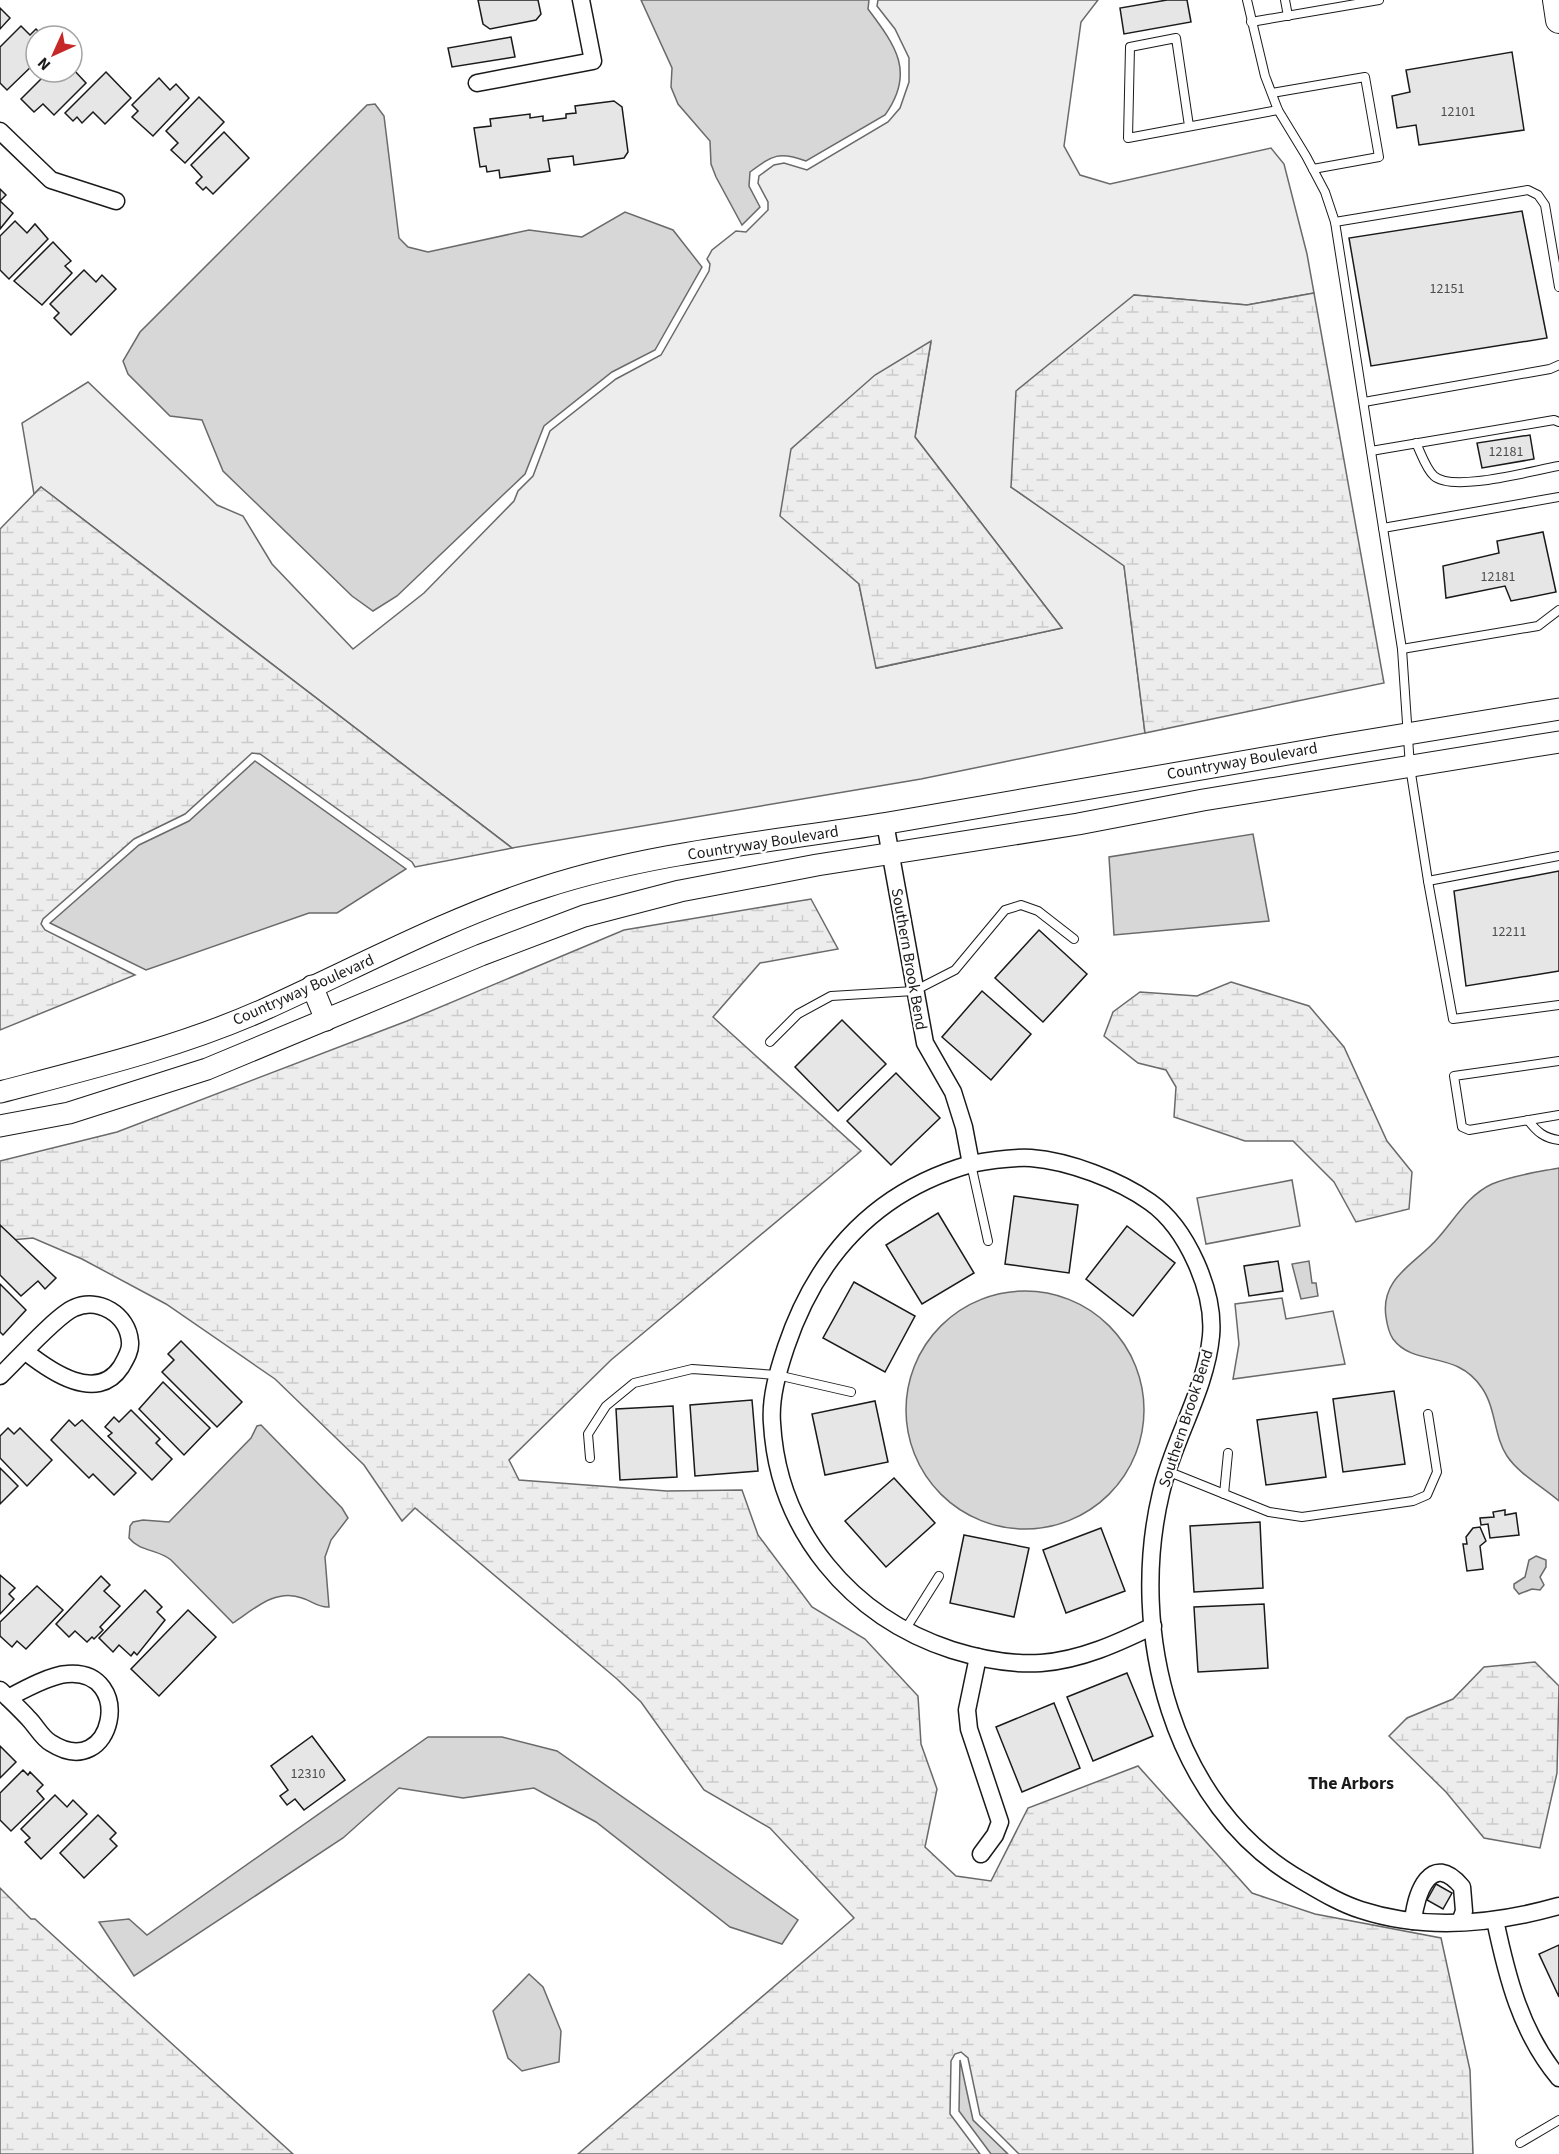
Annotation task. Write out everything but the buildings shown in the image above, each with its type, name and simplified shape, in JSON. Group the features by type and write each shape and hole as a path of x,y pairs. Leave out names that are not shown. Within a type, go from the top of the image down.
{"main road":[{"path":"1556,0 1559,20"}],"street":[{"path":"477,83 593,61 581,0"},
{"path":"0,131 51,180 116,201"},
{"name":"Countryway Boulevard","path":"0,1092 185,1039 260,1011 466,917 545,887 636,862 885,823 1559,709"},
{"name":"Countryway Boulevard","path":"0,1126 69,1113 133,1095 207,1069 481,955 584,916 680,891 891,853 1559,742"},
{"name":"Southern Brook Bend","path":"885,823 925,1043 953,1092 964,1127 971,1164"},
{"path":"312,986 326,1020"},
{"name":"Southern Brook Bend","path":"1153,1626 1117,1644 1083,1655 1042,1663 998,1662 924,1641 882,1618 844,1587 819,1556 792,1509 779,1471 771,1421 777,1375 793,1327 811,1287 840,1245 870,1215 904,1191 941,1172 971,1164 1007,1157 1035,1158 1106,1176 1153,1203 1180,1235 1198,1263 1210,1307 1211,1337 1202,1376 1167,1471 1153,1538 1150,1584 1153,1626 1162,1683 1175,1727 1198,1778 1225,1817 1256,1849 1291,1875 1332,1898 1360,1910 1413,1921 1461,1922 1495,1920 1559,1906"},
{"path":"0,1376 65,1313 84,1304 95,1304 109,1309 121,1319 128,1331 130,1344 116,1374 98,1383 89,1384 60,1375 26,1352"},
{"path":"978,1657 968,1710 969,1729 1000,1822 995,1835 981,1854"},
{"path":"80,1674 92,1678 104,1690 111,1705 105,1737 87,1749 72,1752 50,1743 4,1694 58,1675 80,1674"},
{"path":"1413,1921 1415,1901 1424,1880 1441,1874 1448,1875 1462,1887 1464,1911 1461,1922"},
{"path":"1495,1920 1517,2007 1540,2056 1559,2078"}],"lane":[{"path":"1247,0 1251,22 1278,110 1313,169 1335,222 1402,649 1410,767 1453,1019 1559,1005"},
{"path":"1285,0 1288,16"},
{"path":"1251,22 1288,16 1335,4 1379,0"},
{"path":"1189,126 1176,38 1130,47 1128,138 1278,110"},
{"path":"1272,93 1365,76 1379,156 1313,169"},
{"path":"1335,222 1528,190 1538,195 1545,205 1559,287"},
{"path":"1364,402 1550,369 1559,365"},
{"path":"1371,451 1554,420 1559,422"},
{"path":"1416,443 1434,476 1446,483 1465,483 1559,466"},
{"path":"1383,528 1559,498"},
{"path":"1402,649 1538,626 1559,610"},
{"path":"1428,881 1559,856"},
{"path":"770,1042 798,1014 831,996 914,991 956,970 1005,910 1021,905 1038,911 1074,939"},
{"path":"1559,1061 1454,1076 1462,1127 1469,1130 1559,1115"},
{"path":"1528,1120 1536,1131 1550,1139 1559,1140"},
{"path":"971,1164 988,1241"},
{"path":"590,1458 588,1434 606,1406 634,1383 692,1369 777,1375 851,1392"},
{"path":"1167,1471 1269,1512 1302,1517 1413,1501 1427,1495 1433,1487 1437,1472 1428,1414"},
{"path":"1224,1494 1228,1453"},
{"path":"905,1630 939,1576"},
{"path":"1520,2143 1559,2120"}],"shaded area":[{"path":"641,0 869,0 868,9 886,35 898,59 899,85 894,100 885,115 806,161 789,156 777,156 750,172 749,186 760,207 742,225 711,164 710,141 678,104 671,87 672,68"},
{"path":"878,0 1098,0 1081,22 1064,146 1080,175 1110,184 1271,148 1284,164 1307,254 1314,293 1247,305 1134,295 1011,487 1124,565 1145,733 921,779 512,848 41,487 34,494 22,423 88,382 217,505 243,516 272,564 353,649 424,593 514,501 518,491 533,476 550,431 616,379 661,355 709,271 710,264 707,259 712,250 736,231 746,232 768,210 768,202 758,183 759,176 774,165 784,163 807,170 888,122 900,108 909,82 909,58 895,29 877,6","holes":["931,342 915,437 1062,628 877,668 859,584"]},
{"path":"375,104 384,116 399,238 408,247 428,252 529,230 582,237 625,212 673,230 702,267 655,350 612,372 544,426 525,474 397,596 373,611 352,596 223,471 202,420 170,416 128,374 123,361 140,332 367,105"},
{"path":"255,761 406,869 337,913 309,913 146,970 50,923 139,845 189,821"},
{"path":"1253,834 1269,921 1114,935 1109,857"},
{"path":"1559,1168 1559,1501 1512,1463 1507,1456 1487,1396 1472,1376 1448,1363 1402,1348 1393,1339 1387,1323 1386,1303 1388,1291 1394,1281 1429,1247 1476,1194 1500,1181"},
{"path":"1292,1180 1300,1226 1206,1244 1197,1198"},
{"path":"1309,1261 1312,1283 1316,1283 1318,1296 1301,1299 1292,1264"},
{"path":"1025,1291 1048,1293 1071,1300 1091,1311 1109,1326 1124,1344 1135,1364 1142,1387 1144,1410 1142,1433 1135,1456 1124,1476 1109,1494 1091,1509 1071,1520 1048,1527 1025,1529 1002,1527 979,1520 959,1509 941,1494 926,1476 915,1456 908,1433 906,1410 908,1387 915,1364 926,1344 941,1326 959,1311 979,1300 1002,1293"},
{"path":"1282,1298 1286,1319 1333,1311 1345,1364 1233,1379 1239,1344 1235,1304"},
{"path":"261,1425 342,1508 348,1518 331,1540 325,1557 329,1607 306,1599 283,1596 266,1601 233,1623 166,1556 133,1543 129,1538 130,1526 133,1522 143,1520 169,1522 251,1438 257,1426"},
{"path":"1536,1556 1546,1560 1546,1567 1540,1577 1544,1585 1540,1590 1532,1589 1519,1594 1514,1584 1525,1577 1529,1560"},
{"path":"428,1737 502,1737 557,1751 798,1920 782,1944 730,1927 596,1822 534,1788 463,1798 399,1788 343,1838 134,1976 99,1922 129,1919 147,1935"},
{"path":"529,1974 543,1987 561,2031 559,2062 522,2071 508,2058 493,2011"},
{"path":"960,2060 973,2120 1008,2154 991,2154 959,2111"}],"green space":[{"path":"1314,293 1384,683 1145,733 1124,566 1011,487 1016,391 1134,295 1247,305"},
{"path":"931,341 915,437 1062,628 876,668 859,584 780,516 791,449 875,375"},
{"path":"41,487 512,848 415,867 412,862 260,754 252,753 185,814 134,839 43,919 41,924 45,930 135,975 0,1030 0,529"},
{"path":"811,899 838,949 760,963 713,1017 861,1151 611,1360 509,1460 519,1480 667,1491 742,1490 758,1535 812,1607 865,1639 918,1696 921,1744 937,1789 925,1847 956,1876 991,1881 1028,1808 1138,1766 1252,1893 1315,1914 1441,1938 1470,2070 1473,2154 1019,2154 980,2115 968,2058 961,2052 955,2054 951,2061 950,2114 980,2154 578,2154 854,1918 770,1828 704,1790 641,1702 617,1679 415,1508 402,1521 364,1465 275,1379 166,1304 82,1259 33,1238 0,1241 0,1161 117,1132 407,1021 624,930"},
{"path":"1231,982 1309,1006 1344,1047 1387,1141 1412,1172 1409,1209 1356,1222 1334,1182 1293,1141 1245,1141 1174,1117 1176,1087 1166,1070 1138,1063 1104,1036 1113,1012 1140,992 1197,996"},
{"path":"1535,1662 1559,1686 1557,1773 1540,1848 1484,1838 1446,1792 1389,1736 1407,1718 1453,1699 1484,1667"},
{"path":"0,1888 31,1919 35,1919 293,2154 0,2154"}],"district":[{"name":"The Arbors","path":"1351,1783"}]}
